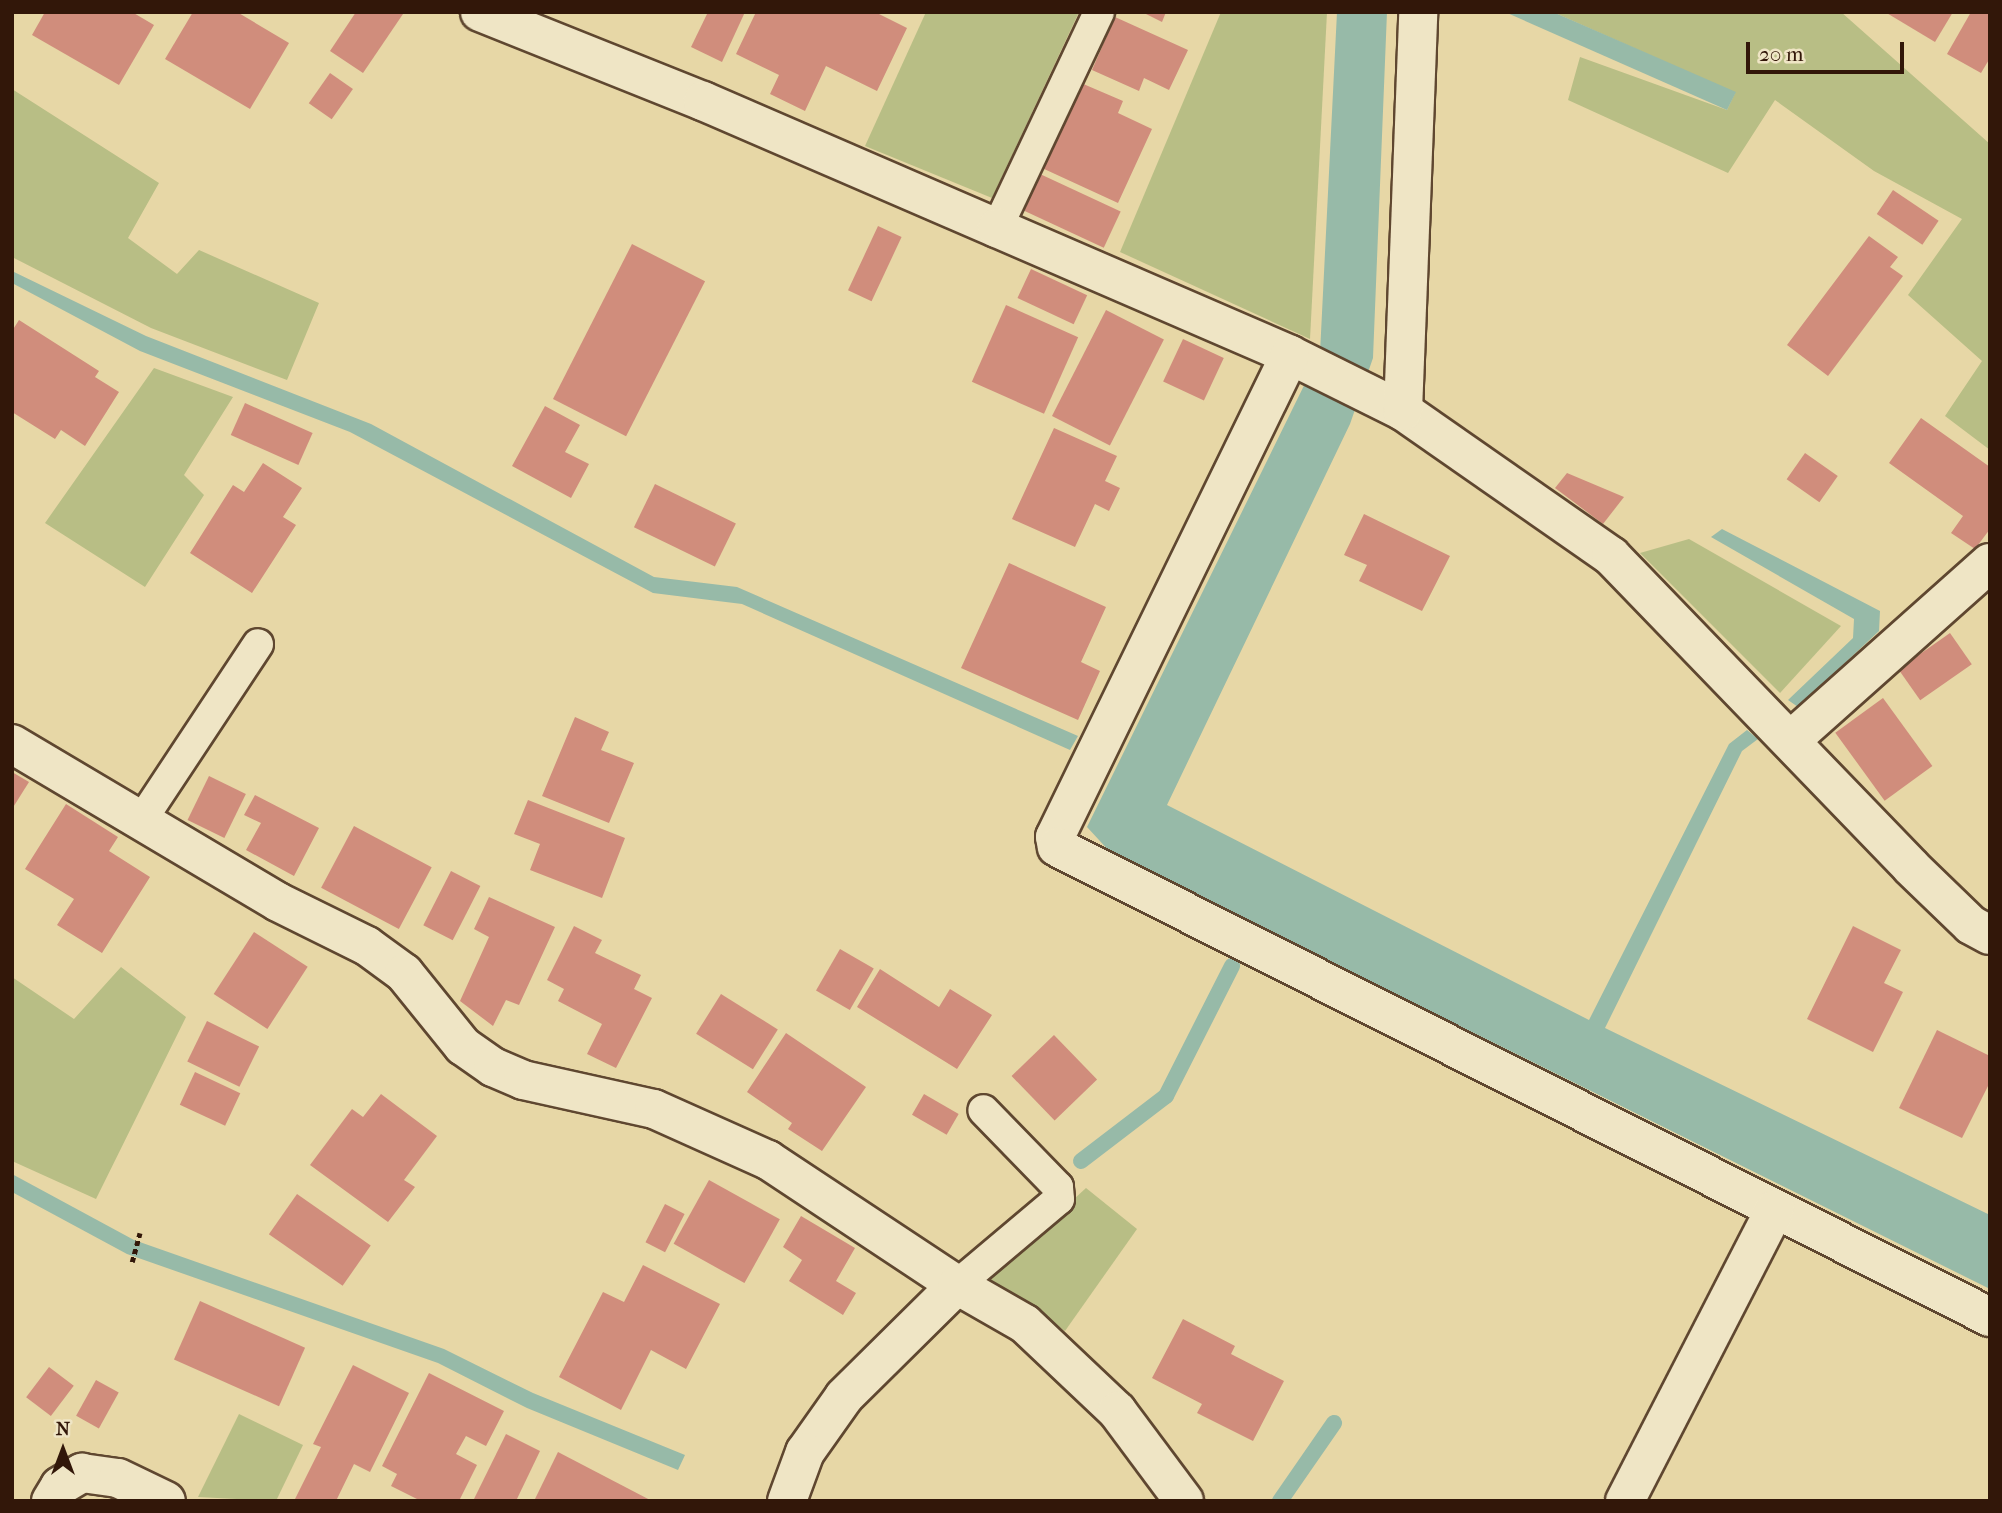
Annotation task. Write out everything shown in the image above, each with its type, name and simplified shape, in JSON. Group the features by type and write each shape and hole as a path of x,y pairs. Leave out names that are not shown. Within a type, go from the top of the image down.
{"street":[{"path":"480,12 703,101 1297,358 1388,403 1611,556 1911,867 1971,925 1990,934"},
{"path":"1388,403 1418,12"},
{"path":"1297,358 1055,836 1057,847 1990,1317"},
{"path":"1791,740 1990,563"},
{"path":"12,744 278,902 367,946 404,973 463,1046 493,1067 523,1080 654,1109 768,1160 957,1285 1025,1324 1117,1410 1184,1501"},
{"path":"1625,1501 1775,1209"},
{"path":"787,1501 805,1452 844,1397 957,1285"},
{"path":"51,1501 60,1486 82,1473 118,1478 166,1501"}],"lane":[{"path":"997,228 1099,12"},
{"path":"141,821 258,644"},
{"path":"957,1285 1059,1199 1058,1187 983,1110"}],"path":[{"path":"131,1262 140,1233"}],"green space":[{"path":"926,12 1079,12 992,198 865,146"},
{"path":"1221,12 1327,12 1310,339 1120,252"},
{"path":"1553,12 1841,12 1990,144 1990,450 1945,416 1982,361 1908,295 1962,219 1874,171 1775,100 1728,173 1568,100 1580,57 1727,110 1735,93"},
{"path":"12,89 159,183 128,238 177,274 199,250 319,303 287,380 151,328 12,257"},
{"path":"154,368 233,397 184,475 204,495 145,587 45,523"},
{"path":"1689,539 1841,626 1780,693 1640,553"},
{"path":"121,967 186,1017 96,1199 12,1161 12,977 74,1019"},
{"path":"1086,1188 1137,1229 1065,1331 988,1278"},
{"path":"239,1414 303,1445 276,1501 198,1497"}],"shaded area":[{"path":"1337,12 1387,12 1373,358 1350,424 1167,805 1589,1020 1729,744 1747,730 1758,739 1742,751 1605,1028 1990,1215 1990,1289 1111,853 1087,827 1320,353"},
{"path":"1505,12 1553,12 1736,92 1727,110"},
{"path":"12,271 146,336 371,424 654,577 737,587 1078,736 1070,750 742,604 653,593 350,432 140,351 12,283"},
{"path":"1722,529 1880,611 1879,631 1798,707 1788,700 1853,638 1854,619 1711,537"},
{"path":"12,1174 134,1240 444,1349 533,1393 685,1455 678,1470 527,1408 438,1363 127,1254 12,1192"}],"building":[{"path":"45,12 132,12 154,25 119,85 32,35"},
{"path":"193,12 237,12 289,43 250,109 165,59"},
{"path":"356,12 403,14 363,73 330,51"},
{"path":"708,12 745,12 722,62 691,47"},
{"path":"756,12 875,12 907,28 877,91 826,66 805,111 770,94 779,75 736,54"},
{"path":"1142,12 1166,12 1162,22"},
{"path":"1885,12 1953,12 1935,42"},
{"path":"1971,12 1990,12 1990,58 1981,73 1947,54"},
{"path":"1115,17 1188,50 1169,90 1144,78 1139,91 1092,70"},
{"path":"330,73 353,89 332,119 309,103"},
{"path":"1081,83 1123,101 1118,113 1152,129 1118,203 1042,168"},
{"path":"1040,174 1121,212 1104,248 1023,210"},
{"path":"1893,190 1939,221 1922,245 1877,214"},
{"path":"878,226 902,237 872,301 848,290"},
{"path":"1869,236 1898,257 1890,267 1903,276 1828,376 1787,345"},
{"path":"632,244 705,281 626,436 553,399"},
{"path":"1031,269 1087,295 1074,324 1017,298"},
{"path":"1006,305 1078,337 1044,414 972,382"},
{"path":"1106,310 1164,340 1110,446 1052,416"},
{"path":"19,320 99,371 95,377 119,392 85,446 61,430 55,439 12,412 12,331"},
{"path":"1183,339 1224,358 1204,401 1163,382"},
{"path":"245,403 313,433 298,465 231,435"},
{"path":"545,406 580,425 565,452 589,464 571,498 512,466"},
{"path":"1921,418 1990,467 1990,529 1975,549 1951,533 1963,516 1889,463"},
{"path":"1054,428 1117,456 1105,481 1120,488 1109,511 1095,504 1075,547 1012,519"},
{"path":"1805,453 1838,476 1819,502 1787,479"},
{"path":"263,463 302,488 283,517 296,525 252,593 190,553 233,485 244,492"},
{"path":"1567,473 1624,497 1603,524 1555,488"},
{"path":"655,484 736,523 715,567 634,527"},
{"path":"1364,514 1450,556 1422,611 1359,581 1367,565 1344,555"},
{"path":"1009,563 1106,607 1081,662 1100,671 1078,720 961,668"},
{"path":"1950,633 1972,664 1920,700 1898,669"},
{"path":"1883,698 1932,766 1885,801 1835,733"},
{"path":"575,717 609,732 601,750 634,763 609,823 542,796"},
{"path":"12,772 29,782 12,809"},
{"path":"209,776 246,794 224,838 188,820"},
{"path":"255,795 319,828 294,876 246,850 261,823 244,815"},
{"path":"528,800 625,838 602,898 530,870 540,844 514,834"},
{"path":"66,804 118,837 109,851 150,877 102,953 57,925 74,899 25,869"},
{"path":"354,826 432,867 399,929 321,888"},
{"path":"451,871 480,886 453,940 423,925"},
{"path":"489,897 555,927 519,1005 506,1000 493,1026 460,1001 489,937 474,929"},
{"path":"574,926 602,940 595,953 641,975 634,989 652,998 616,1068 587,1054 602,1024 558,1001 564,989 547,980"},
{"path":"1853,926 1901,950 1884,983 1903,992 1873,1052 1807,1019"},
{"path":"254,932 308,967 267,1029 214,994"},
{"path":"840,949 874,968 850,1010 816,991"},
{"path":"880,969 939,1007 950,989 992,1015 957,1069 857,1007"},
{"path":"721,994 778,1030 753,1069 696,1034"},
{"path":"207,1021 259,1046 239,1087 187,1061"},
{"path":"1937,1030 1990,1056 1990,1082 1962,1138 1899,1108"},
{"path":"786,1033 866,1087 822,1151 788,1129 792,1123 747,1092"},
{"path":"1054,1035 1097,1080 1055,1121 1012,1076"},
{"path":"195,1072 240,1093 225,1126 180,1105"},
{"path":"381,1094 437,1136 404,1180 415,1187 388,1222 310,1165 352,1109 363,1117"},
{"path":"924,1094 959,1114 947,1135 912,1115"},
{"path":"709,1180 780,1219 744,1283 674,1244"},
{"path":"297,1194 371,1246 343,1286 269,1234"},
{"path":"665,1204 685,1214 665,1252 645,1242"},
{"path":"801,1216 855,1248 836,1281 856,1293 843,1315 789,1281 802,1260 783,1247"},
{"path":"643,1265 720,1304 686,1369 651,1350 621,1410 559,1377 603,1292 624,1302"},
{"path":"200,1301 305,1348 279,1406 174,1359"},
{"path":"1183,1319 1235,1346 1231,1354 1284,1381 1253,1441 1197,1413 1202,1404 1152,1378"},
{"path":"353,1365 409,1393 370,1472 354,1464 336,1501 299,1501 295,1499 321,1447 313,1444"},
{"path":"49,1367 74,1386 51,1416 26,1397"},
{"path":"429,1373 504,1411 486,1446 466,1436 456,1454 477,1465 459,1501 421,1501 391,1486 397,1474 382,1466"},
{"path":"96,1380 119,1393 99,1428 76,1416"},
{"path":"506,1434 540,1451 516,1501 473,1501"},
{"path":"558,1452 652,1501 534,1501"}],"waterway":[{"path":"1081,1161 1166,1096 1232,966"},
{"path":"1280,1501 1334,1423"}]}
